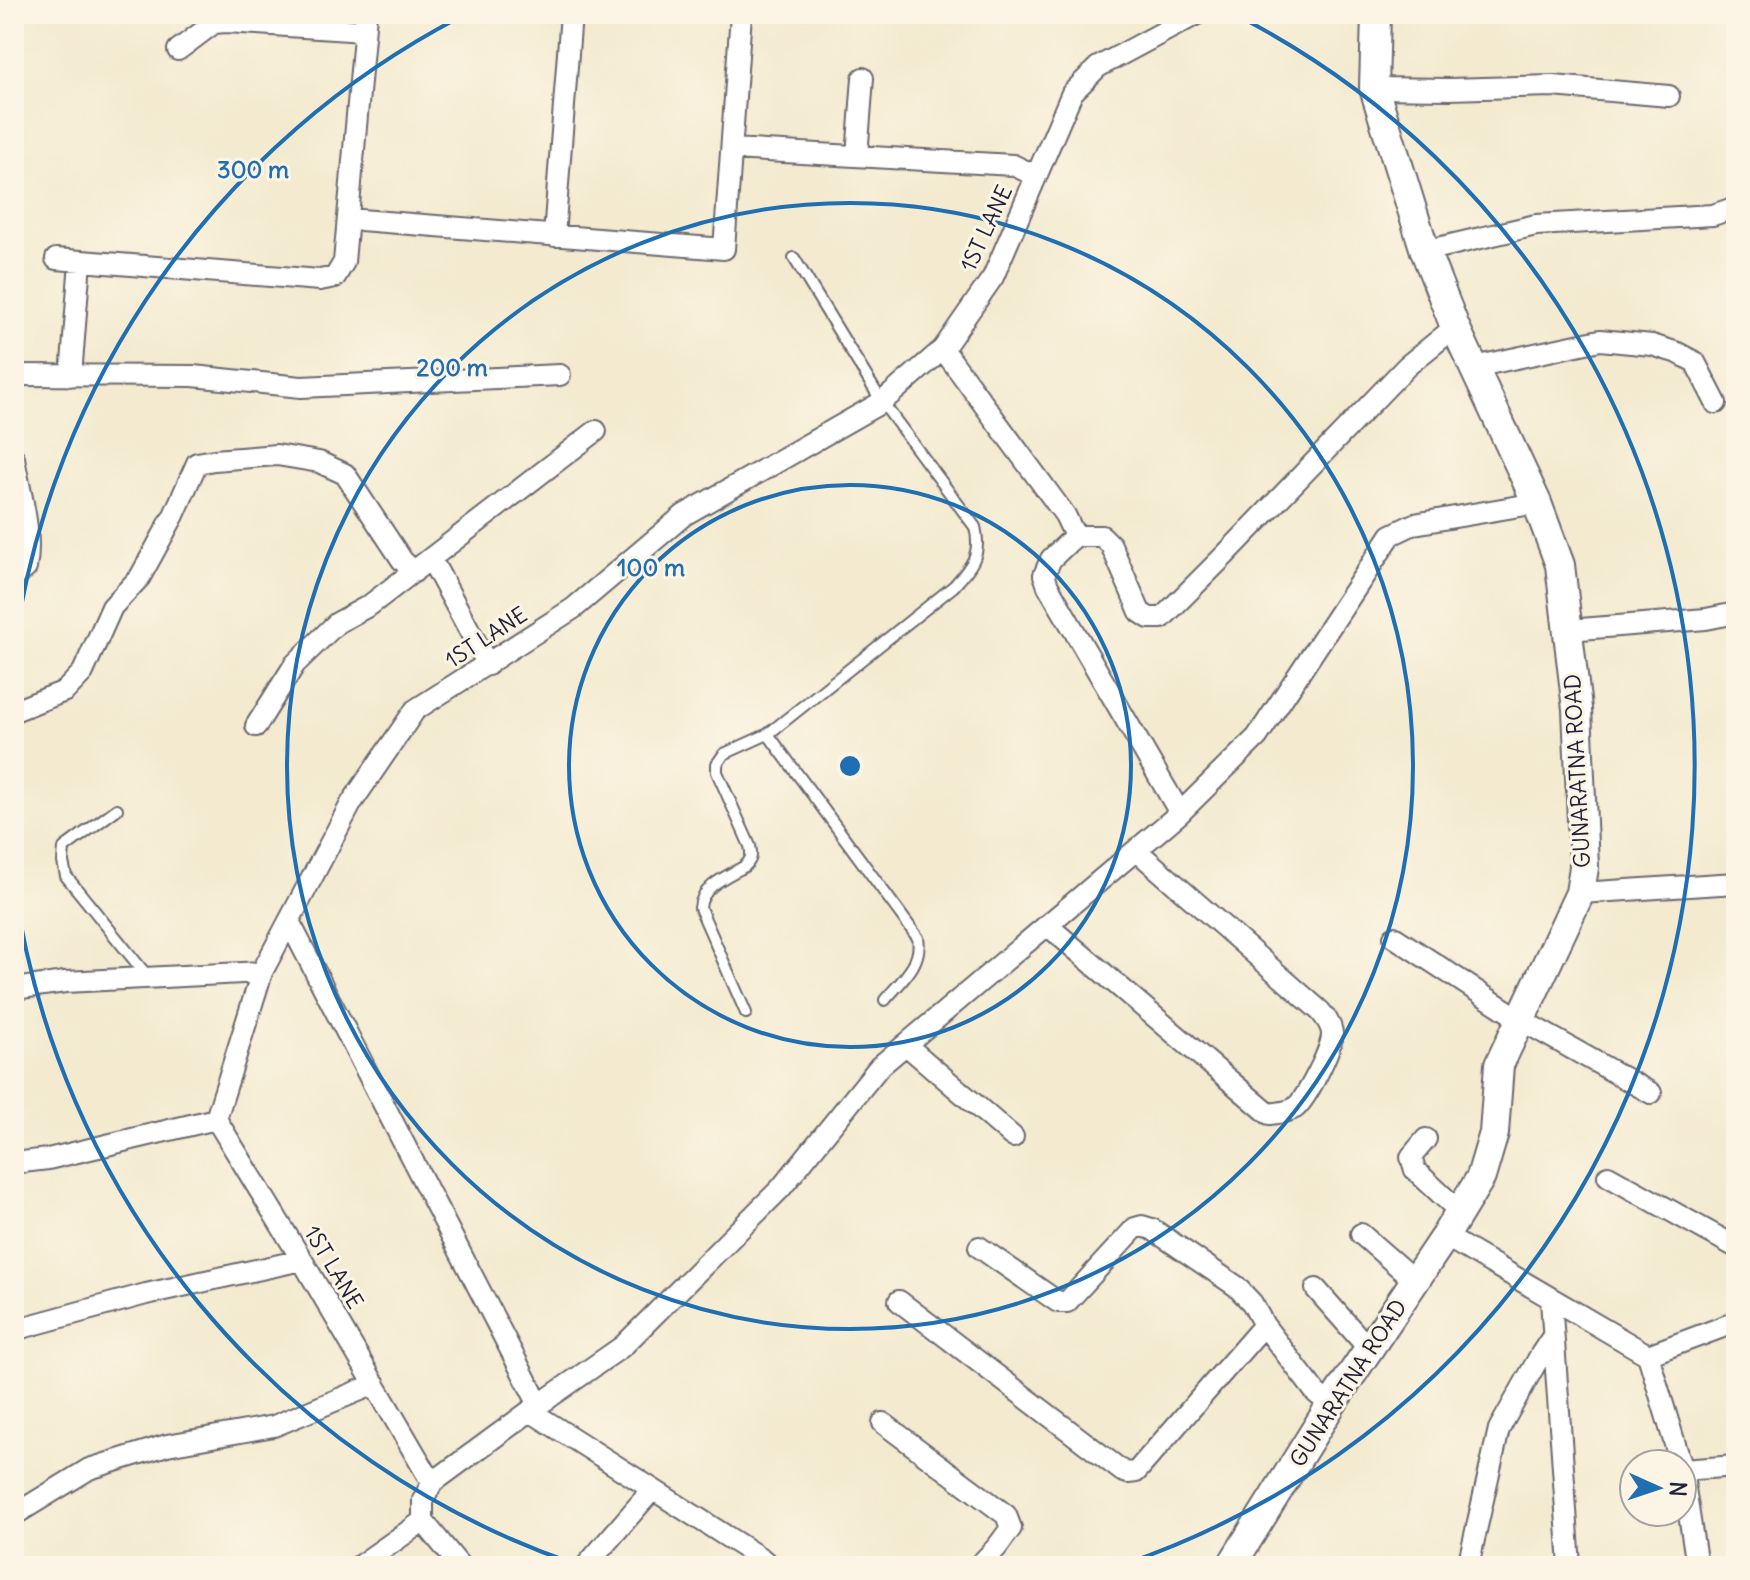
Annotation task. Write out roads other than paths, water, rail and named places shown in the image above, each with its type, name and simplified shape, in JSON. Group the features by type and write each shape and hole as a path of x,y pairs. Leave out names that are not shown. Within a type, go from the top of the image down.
{"street":[{"path":"554,236 571,14"},
{"path":"348,219 724,249 741,14"},
{"name":"1ST LANE","path":"432,1483 216,1119 262,972 352,802 415,710 574,608 684,515 882,402 943,349 993,277 1072,93 1098,67 1197,14"},
{"name":"GUNARATNA ROAD","path":"1231,1566 1331,1405 1481,1177 1494,1133 1499,1065 1580,893 1584,867 1578,725 1560,565 1537,503 1455,327 1425,251 1374,88 1376,14"},
{"path":"56,259 320,280 335,277 344,262 365,23 214,23 178,50"},
{"path":"857,156 863,78"},
{"path":"1374,88 1553,86 1669,96"},
{"path":"732,149 1013,165 1036,176"},
{"path":"1425,251 1536,225 1713,215 1736,207"},
{"path":"71,376 80,261"},
{"path":"1180,813 1048,586 1044,575 1051,559 1075,536 1102,536 1111,545 1140,612 1149,618 1162,618 1407,366 1455,327"},
{"path":"1474,367 1600,340 1652,345 1695,362 1716,403"},
{"path":"943,349 1065,515 1075,536"},
{"path":"14,375 193,376 301,387 560,375"},
{"path":"256,726 295,664 325,633 370,605 596,431"},
{"path":"14,711 65,691 83,672 112,607 140,577 174,515 197,463 277,455 319,462 345,474 402,560 422,565 488,665"},
{"path":"14,458 29,552 26,568 14,577"},
{"path":"460,1566 423,1521 423,1500 432,1483 623,1346 781,1188 879,1067 1180,813 1257,737 1391,535 1414,524 1537,503"},
{"path":"1568,630 1706,619 1736,613"},
{"path":"1047,925 1269,1114 1295,1107 1323,1067 1333,1035 1328,1022 1320,1011 1136,850"},
{"path":"1580,893 1736,883"},
{"path":"289,921 534,1408 652,1490 770,1566"},
{"path":"1394,937 1521,1020 1651,1093"},
{"path":"14,989 65,982 262,972"},
{"path":"906,1045 1013,1137"},
{"path":"14,1163 48,1159 216,1119"},
{"path":"1426,1139 1411,1157 1415,1170 1460,1212"},
{"path":"1608,1176 1736,1247"},
{"path":"979,1247 1058,1302 1067,1302 1135,1228 1142,1226 1152,1229 1236,1286 1252,1303 1264,1325 1316,1393 1331,1405"},
{"path":"1361,1234 1415,1281"},
{"path":"1445,1236 1648,1355 1676,1448"},
{"path":"14,1330 146,1294 302,1260"},
{"path":"1316,1289 1369,1349"},
{"path":"1551,1300 1570,1566"},
{"path":"899,1301 1128,1473 1136,1472 1264,1325"},
{"path":"1648,1355 1736,1322"},
{"path":"1468,1566 1499,1429 1553,1336"},
{"path":"14,1515 89,1469 167,1445 274,1426 375,1384"},
{"path":"883,1423 1006,1515 1011,1528 979,1566"},
{"path":"1698,1467 1736,1466"},
{"path":"586,1566 652,1490"},
{"path":"359,1566 423,1521"},
{"path":"1691,1528 1697,1566"}],"lane":[{"path":"746,1013 700,908 705,891 745,866 752,855 717,772 717,764 724,754 768,734 954,586 972,567 977,550 975,527 882,402 794,258"},
{"path":"768,734 918,938 918,956 913,966 885,1000"},
{"path":"117,809 64,848 63,862 66,876 149,978"}]}
